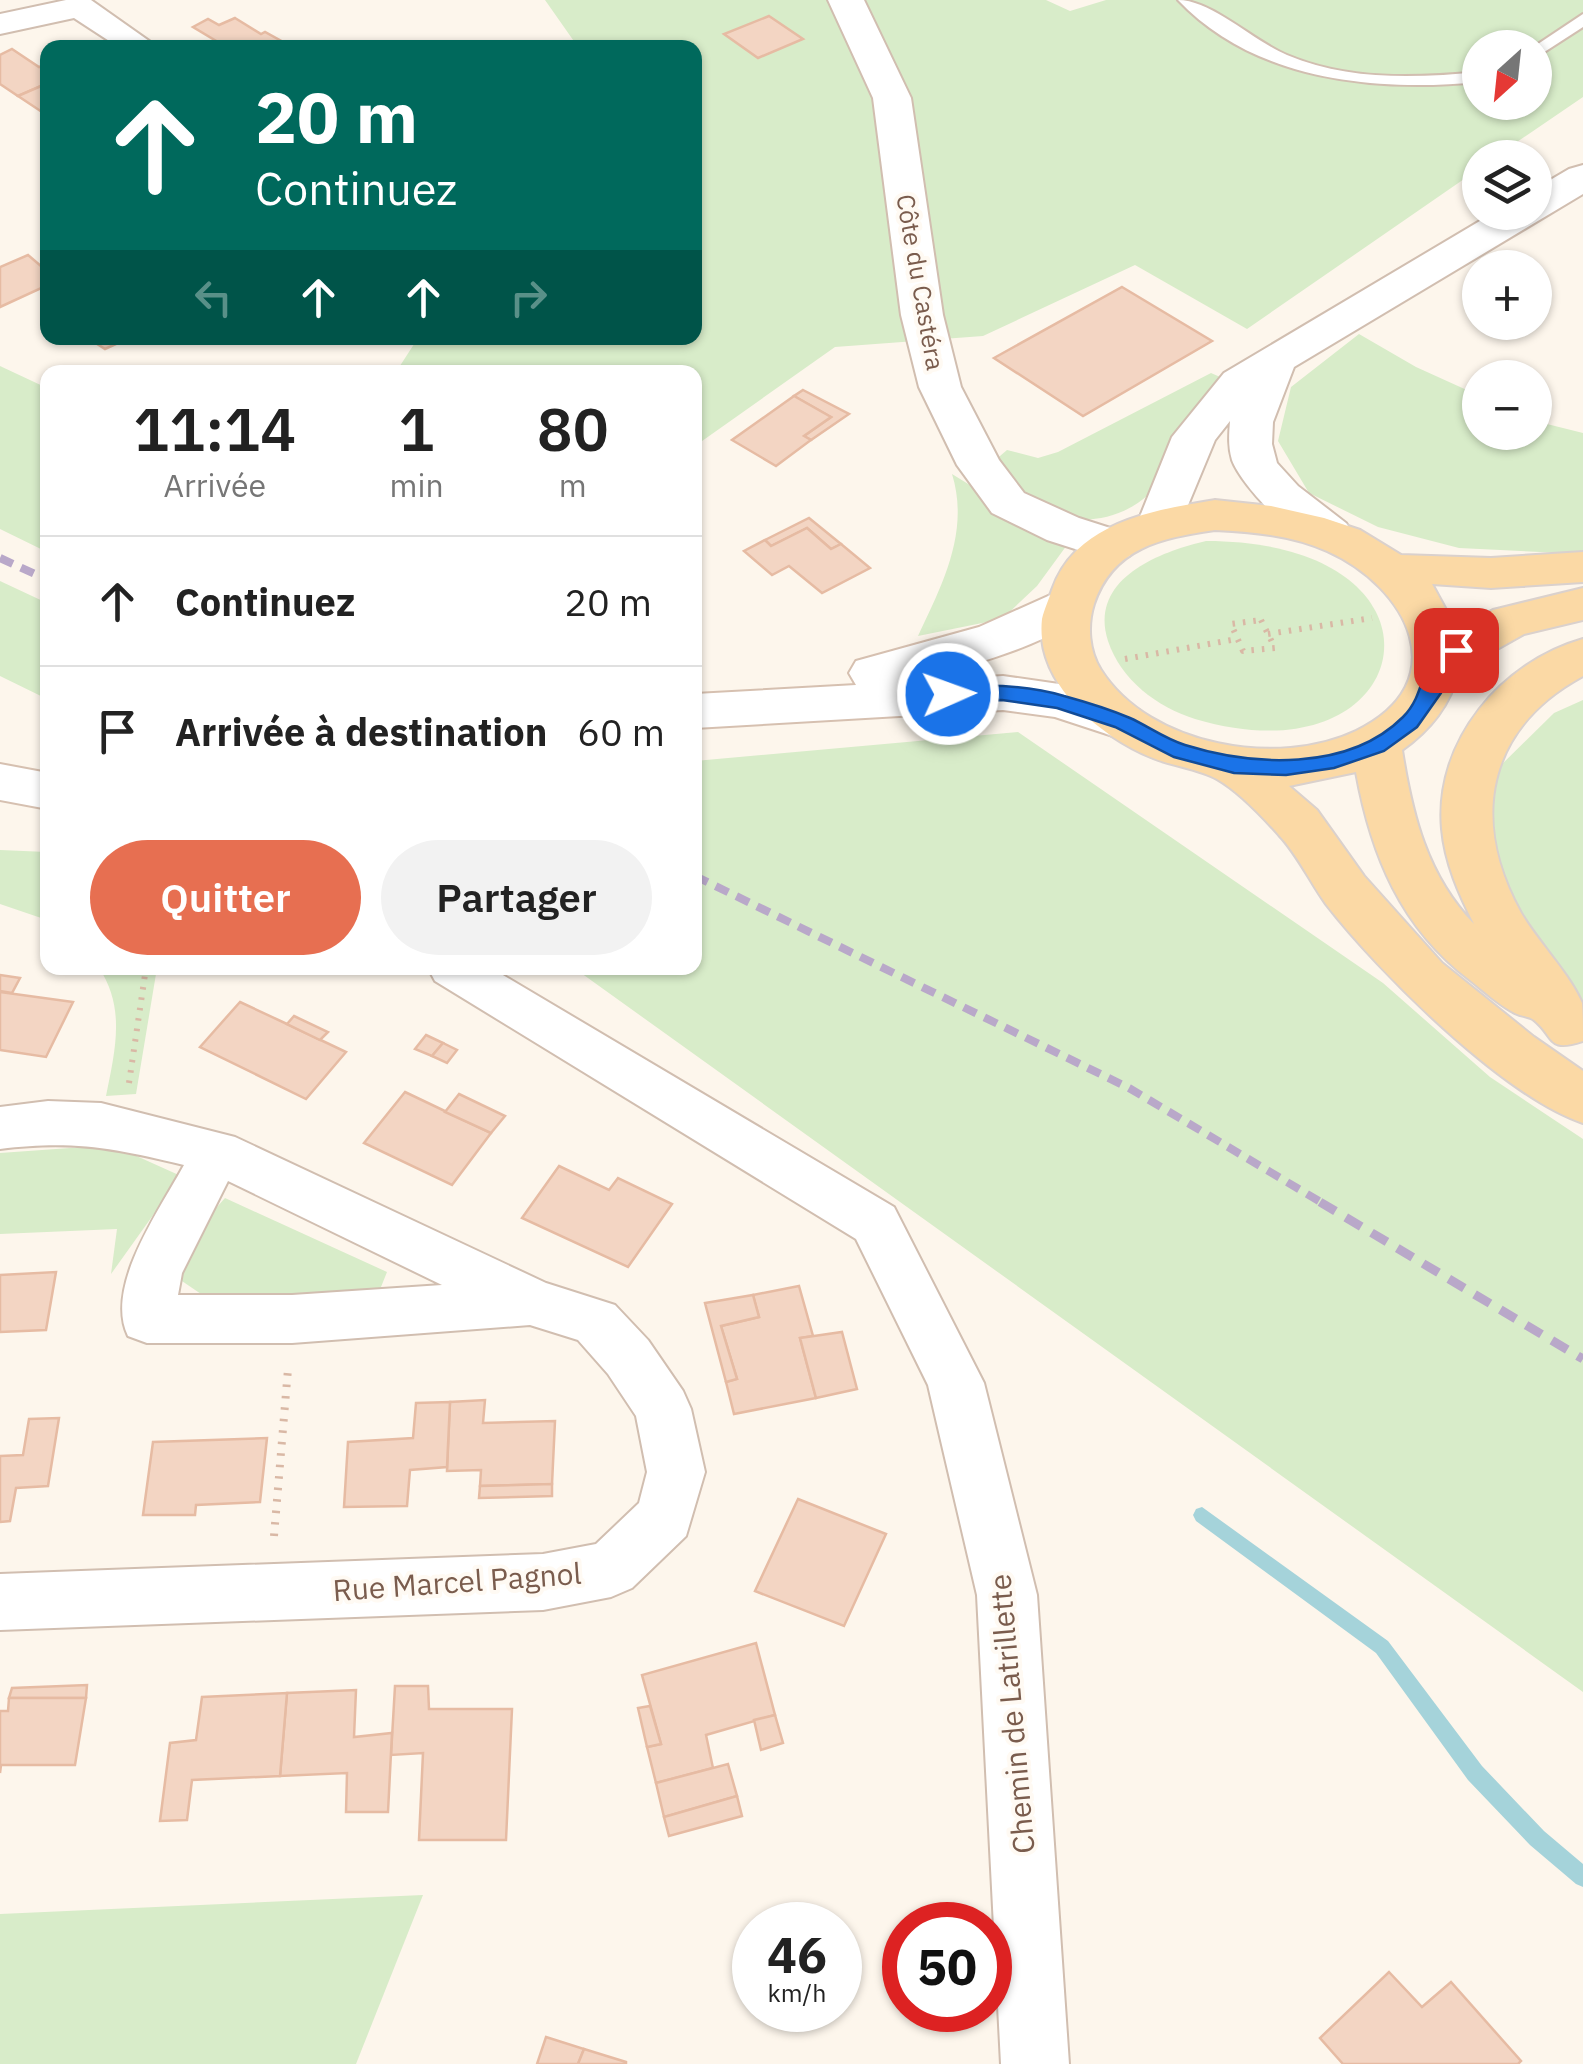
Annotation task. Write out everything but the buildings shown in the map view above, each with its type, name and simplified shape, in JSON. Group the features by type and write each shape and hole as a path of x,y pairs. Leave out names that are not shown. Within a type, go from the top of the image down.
{"main road":[{"path":"1215,515 1254,517 1330,534 1364,550 1382,589 1419,598 1434,629 1439,660 1431,693 1410,722 1377,746 1334,761 1286,768 1234,766 1174,750 1122,722 1084,686 1066,645 1066,604 1083,572 1113,545 1160,524 1215,515"},
{"path":"1382,589 1418,568 1491,573 1583,567"},
{"path":"1439,660 1510,621 1583,604"},
{"path":"1575,1030 1485,895 1464,831 1470,774 1489,728 1529,687 1583,655"},
{"path":"1377,746 1394,834 1409,872 1440,919 1451,934 1575,1030"},
{"path":"1234,766 1299,823 1345,890 1423,978 1514,1053 1583,1100"}],"street":[{"name":"Côte du Castéra","path":"846,0 892,98 922,315 948,403 979,465 1008,503 1063,529 1113,545"},
{"path":"0,24 92,3 134,40"},
{"path":"1552,196 1583,177"},
{"path":"1160,524 1194,437 1238,382 1493,230"},
{"path":"1278,357 1255,402 1248,431 1252,452 1260,474 1280,497 1330,534"},
{"path":"702,708 984,646 1026,629 1066,604"},
{"path":"702,709 1002,692 1059,701 1122,722"},
{"path":"0,782 40,790"},
{"name":"Chemin de Latrillette","path":"464,975 875,1223 956,1383 1007,1595 1036,2064"},
{"path":"0,1128 48,1122 122,1129 217,1152"},
{"name":"Rue Marcel Pagnol","path":"0,1602 543,1582 611,1570 664,1517 676,1472 664,1409 628,1357 596,1322 532,1302 217,1152 154,1272 147,1319 292,1318 532,1302"}],"lane":[{"path":"1186,0 1253,46 1296,65 1417,82 1462,78"},
{"path":"1552,41 1583,19"}],"path":[{"path":"1382,589 1378,617 1383,625"},
{"path":"1268,634 1378,617"},
{"path":"1261,620 1268,634 1275,648 1243,651 1231,624 1261,620"},
{"path":"1115,661 1237,639"},
{"path":"122,1129 145,975"},
{"path":"270,1592 292,1318"}],"green space":[{"path":"545,0 1046,0 1070,11 1106,0 1583,0 1583,97 1552,118 1552,30 1462,30 1462,120 1549,120 1520,140 1462,140 1462,180 1247,329 1135,265 983,336 835,347 702,441 702,365 401,365 413,345 702,345 702,40 573,40"},
{"path":"1359,334 1462,388 1462,450 1552,450 1552,425 1583,433 1583,554 1459,548 1378,527 1309,493 1278,441 1291,387"},
{"path":"0,366 40,385 40,549 0,529"},
{"path":"1211,373 1227,380 1190,440 1149,494 1121,512 1090,519 1057,516 1028,502 993,462 1007,450 1038,458 1058,452"},
{"path":"952,474 1067,545 1037,586 1002,619 918,636 951,558 958,517"},
{"path":"1206,541 1290,551 1347,578 1377,615 1384,655 1367,692 1329,719 1271,731 1195,719 1167,707 1131,680 1108,641 1108,601 1118,585 1149,561"},
{"path":"0,581 40,600 40,696 0,676"},
{"path":"1583,700 1583,1006 1575,1003 1473,892 1495,771 1554,713"},
{"path":"1018,732 1383,983 1490,1077 1583,1139 1583,1692 584,975 702,975 702,760"},
{"path":"0,850 40,852 40,918 0,904"},
{"path":"103,975 156,975 136,1094 106,1096 116,1030"},
{"path":"112,1145 181,1176 111,1274 117,1229 0,1234 0,1153"},
{"path":"225,1198 387,1272 379,1292 201,1294 179,1279 200,1226"},
{"path":"423,1895 356,2064 0,2064 0,1914"}],"waterway":[{"path":"1202,1515 1382,1647 1475,1773 1537,1838 1583,1877"}],"railway":[{"path":"0,558 40,576"},
{"path":"702,879 1129,1088 1324,1204"},
{"path":"1320,1202 1583,1359"}],"route":[{"path":"948,694 1002,692 1059,701 1122,722 1174,750 1234,766 1286,768 1334,761 1377,746 1410,722 1431,693 1439,660 1456,650"}]}
